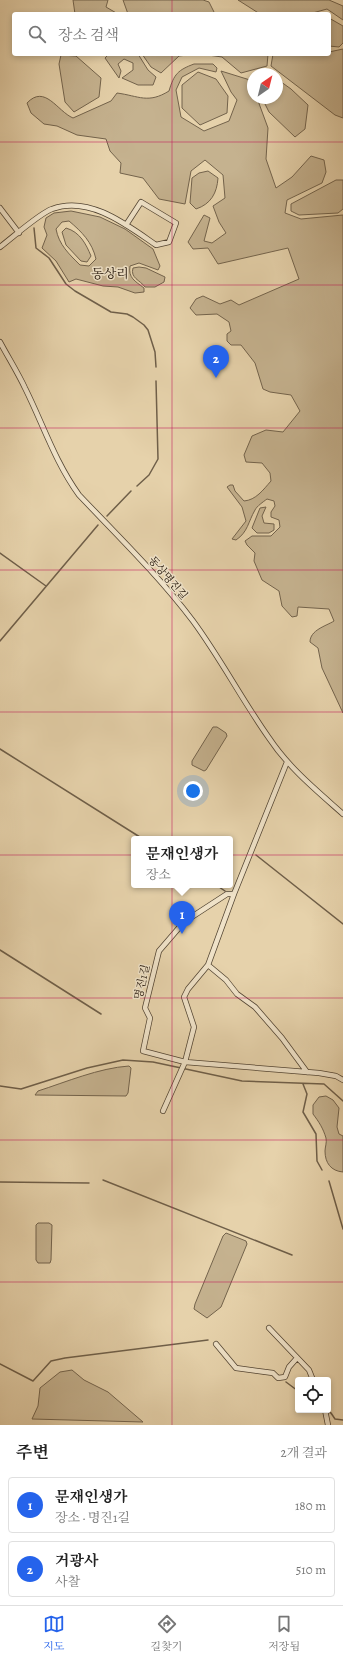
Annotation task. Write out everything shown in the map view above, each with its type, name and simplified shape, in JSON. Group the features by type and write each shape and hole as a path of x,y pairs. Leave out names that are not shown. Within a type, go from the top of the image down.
{"street":[{"path":"0,247 52,209 72,206 100,211 126,225 156,245 169,242 176,223 141,202 126,225"},
{"path":"0,208 19,233"},
{"name":"동상명진길","path":"0,342 25,388 59,463 79,495 173,596 215,654 269,739 287,762 297,773 343,814"},
{"path":"163,1111 185,1062 194,1027 184,997 188,989 208,965 234,894 287,762"},
{"name":"명진1길","path":"234,894 227,894 184,922 159,951 145,1008 150,1018 143,1051 185,1062 306,1072 336,1076 343,1080"},
{"path":"208,965 226,980 237,994 255,1007 282,1038 306,1072"},
{"path":"269,1328 309,1370 312,1377"},
{"path":"216,1344 236,1368 273,1373 278,1378 285,1377 289,1367 297,1358"},
{"path":"326,1413 328,1425"}],"shaded area":[{"path":"73,0 108,0 106,7 115,12 75,12"},
{"path":"123,0 203,0 209,2 214,12 127,12"},
{"path":"238,0 329,0 343,6 343,20 327,9 316,12 257,12"},
{"path":"331,19 343,26 343,43 339,47 331,46"},
{"path":"343,49 343,118 335,115 283,75 283,68 274,68 271,66 273,56 331,56 331,52"},
{"path":"61,56 76,56 101,78 99,97 74,112 65,102 59,64"},
{"path":"107,56 139,56 148,70 156,77 153,85 138,85 122,78 133,70 133,63 124,59 118,64 121,71 119,78 105,58"},
{"path":"143,56 179,56 161,73 151,67"},
{"path":"215,56 268,56 267,66 260,68 247,68 247,71 241,73 222,57"},
{"path":"194,64 213,64 217,68 216,72 199,68 182,77 176,90 181,117 204,131 229,121 237,100 231,92 221,71 247,79 247,104 259,104 268,128 266,159 276,188 292,177 311,156 324,160 326,172 322,183 287,200 285,213 301,219 343,215 343,713 322,668 318,648 310,642 315,631 334,621 329,609 298,607 297,616 292,617 282,606 279,591 262,580 254,561 255,553 245,541 252,536 271,536 280,527 279,520 271,517 271,512 275,506 274,501 267,499 259,506 255,510 243,534 236,540 232,539 246,521 242,507 227,487 233,485 235,491 244,501 256,497 271,481 270,473 262,463 246,462 244,455 252,436 266,430 283,432 300,411 291,395 270,392 263,389 255,363 241,345 231,345 227,341 227,334 231,331 229,322 217,314 196,315 190,308 196,299 203,296 220,304 231,300 239,305 299,279 288,248 218,264 208,248 193,249 188,242 204,215 210,218 204,241 212,243 226,233 219,222 213,206 225,198 223,175 205,160 191,171 185,204 159,199 143,178 120,173 121,163 110,151 106,139 77,135 57,126 44,124 31,113 27,103 33,98 40,96 51,101 67,115 73,118 111,101 117,93 143,98 162,95 169,91 177,73"},
{"path":"198,72 216,79 228,96 227,113 200,125 182,108 182,85"},
{"path":"283,83 308,105 305,129 295,137 269,112 265,104 283,104"},
{"path":"208,171 218,178 215,193 206,204 196,209 190,203 192,178 199,173"},
{"path":"336,180 343,180 343,209 338,213 299,215 291,211 291,204"},
{"path":"71,211 100,217 125,229 153,249 160,266 158,270 139,263 130,266 131,276 144,288 144,292 135,293 118,287 103,286 76,279 69,282 56,261 42,248 47,235 44,227 46,218 54,213","holes":["69,221 82,233 92,247 96,259 89,266 80,265 59,240 56,229 62,222"]},
{"path":"66,228 79,235 85,243 91,256 87,262 81,261 66,245 62,232"},
{"path":"133,268 146,268 165,277 164,282 155,287 145,287 134,277 132,271"},
{"path":"266,507 262,516 264,523 274,524 274,530 269,533 257,533 252,528 260,508"},
{"path":"213,727 217,727 226,733 227,736 204,771 192,765 192,761"},
{"path":"129,1066 131,1068 128,1093 126,1096 35,1095 38,1091 83,1076 106,1069"},
{"path":"326,1096 333,1100 339,1108 337,1127 339,1134 343,1136 343,1172 335,1170 328,1163 325,1155 326,1138 324,1131 313,1114 313,1105 319,1097"},
{"path":"38,1223 49,1223 52,1225 50,1263 38,1263 36,1260 36,1225"},
{"path":"226,1233 246,1241 247,1244 221,1307 207,1318 194,1309 195,1304 223,1236"},
{"path":"72,1370 84,1380 108,1392 143,1422 32,1419 38,1406 40,1388 60,1372"}],"waterway":[{"path":"34,228 36,248 49,258 66,284 111,312 127,314 144,325 148,330 155,352 156,367"},
{"path":"137,486 149,475 158,459 156,381"},
{"path":"107,516 131,491"},
{"path":"0,641 98,525"},
{"path":"0,553 46,586"},
{"path":"0,749 138,836"},
{"path":"256,855 343,924"},
{"path":"220,888 225,891"},
{"path":"0,950 101,1014"},
{"path":"0,1086 21,1089 87,1068 123,1060 153,1062 242,1081 324,1084 343,1101"},
{"path":"303,1084 307,1094 303,1112 316,1134 317,1161 322,1170"},
{"path":"103,1180 292,1255"},
{"path":"329,1181 343,1229"},
{"path":"0,1182 89,1183"},
{"path":"0,1364 33,1381 51,1361 208,1340"},
{"path":"286,1382 295,1389"},
{"path":"331,1413 335,1419 343,1420"}],"place":[{"name":"거광사","path":"216,378"},
{"name":"문재인생가","path":"182,934"}],"district":[{"name":"동상리","path":"110,273"}]}
